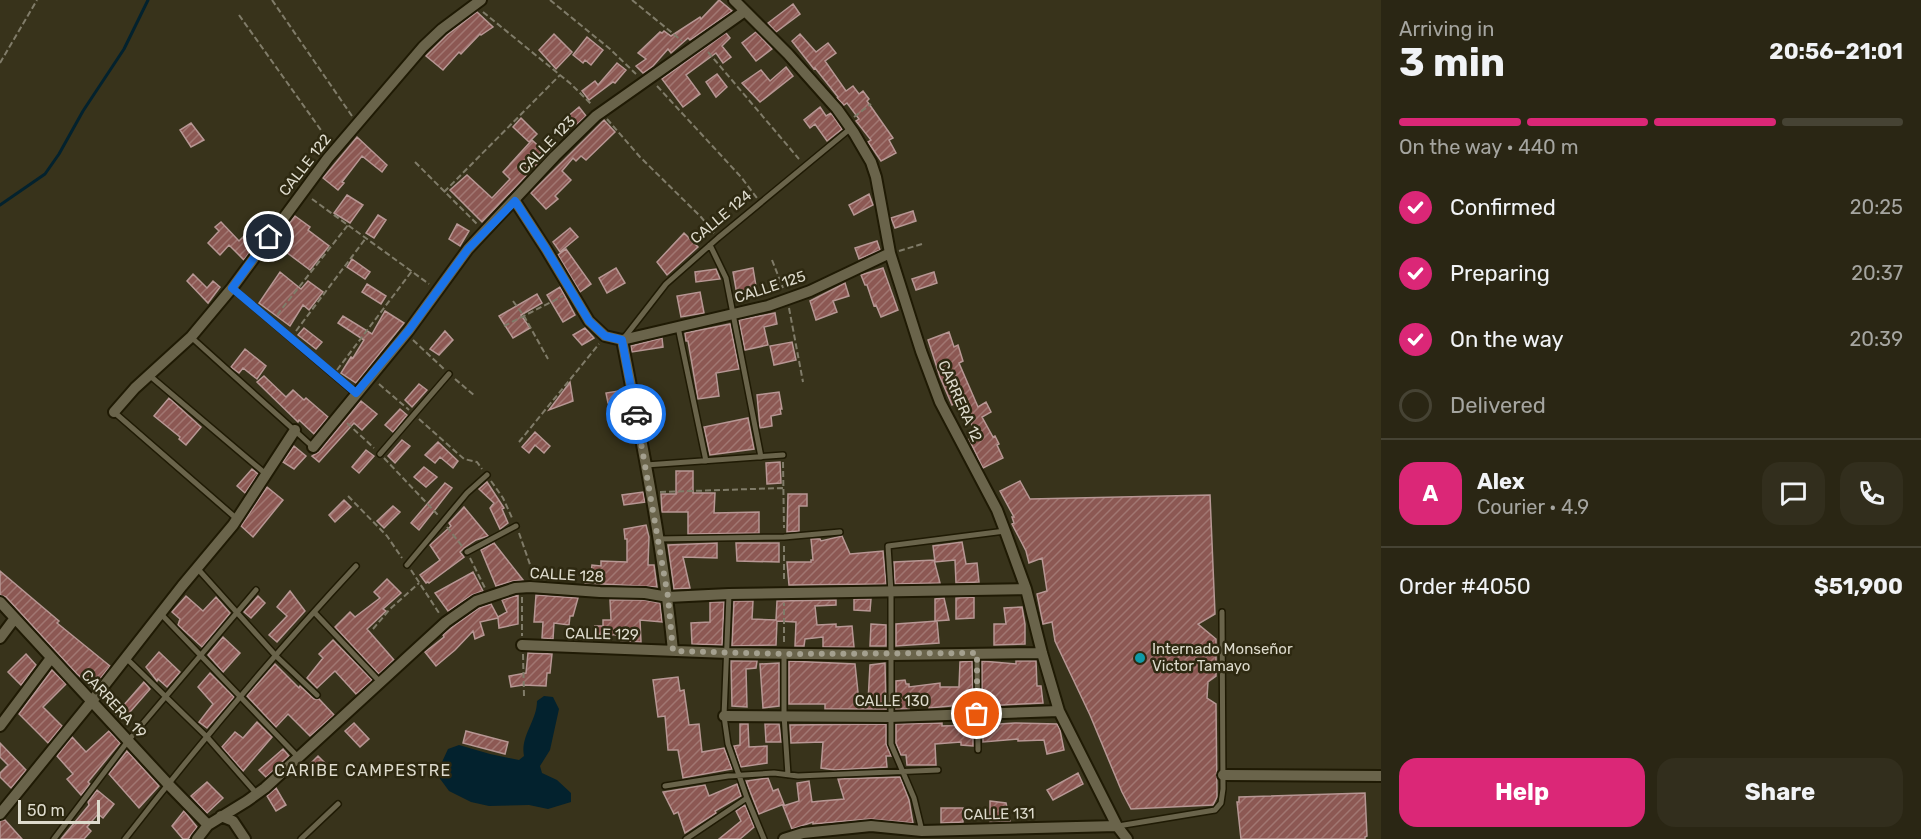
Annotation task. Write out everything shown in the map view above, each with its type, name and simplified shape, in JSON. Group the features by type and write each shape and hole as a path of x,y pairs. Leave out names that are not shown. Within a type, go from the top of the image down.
{"street":[{"name":"CALLE 122","path":"114,412 149,375 191,337 232,288 335,150 423,47 442,29 481,0"},
{"name":"CARRERA 12","path":"734,0 788,54 849,125 871,162 876,177 890,253 940,402 997,510 1026,589 1059,711 1117,826 1126,839"},
{"name":"CALLE 123","path":"313,447 406,333 468,249 555,156 596,116 745,10"},
{"path":"515,201 589,321 605,336 622,340 651,492 668,597 673,651"},
{"name":"CALLE 125","path":"622,340 788,299 890,253"},
{"path":"0,814 237,519 295,430"},
{"name":"CALLE 128","path":"197,839 208,825 256,794 299,758 446,622 470,605 515,588 645,593 668,597 785,592 1026,589"},
{"name":"CARRERA 19","path":"0,602 208,825"},
{"path":"0,638 15,618"},
{"name":"CALLE 129","path":"522,645 784,654 1042,653"},
{"path":"0,726 51,658"},
{"name":"CALLE 130","path":"724,716 890,717 1059,711"},
{"path":"1223,775 1381,776"},
{"path":"222,816 233,821 245,839"},
{"name":"CALLE 131","path":"784,839 803,833 871,826 915,833 1117,826"}],"lane":[{"name":"CALLE 124","path":"622,340 666,284 805,166 849,125"},
{"path":"710,245 726,278 761,457"},
{"path":"232,288 356,393"},
{"path":"678,326 706,461"},
{"path":"191,337 313,447"},
{"path":"380,454 449,374"},
{"path":"149,375 267,475"},
{"path":"114,412 237,519"},
{"path":"646,465 783,455"},
{"path":"407,565 467,493 487,475"},
{"path":"467,552 516,526"},
{"path":"915,833 914,798 891,744 891,592 888,546 1005,531"},
{"path":"658,539 784,537 840,532"},
{"path":"125,839 240,697 356,566"},
{"path":"197,568 276,656 317,695"},
{"path":"54,839 128,741 256,590"},
{"path":"729,594 724,716 729,744 739,776 765,839"},
{"path":"314,612 381,682"},
{"path":"1222,612 1223,775"},
{"path":"160,613 202,654 299,758"},
{"path":"977,653 978,750"},
{"path":"784,654 784,715 788,775"},
{"path":"126,658 207,737 256,794"},
{"path":"665,786 774,773 788,775 938,770"},
{"name":"CALLE 131","path":"1117,826 1215,810 1221,804 1223,775"},
{"path":"686,839 747,798"},
{"path":"301,839 338,804"}],"path":[{"path":"0,63 37,0"},
{"path":"272,0 357,123"},
{"path":"550,0 647,80 741,177 760,202"},
{"path":"632,0 696,46 805,166"},
{"path":"239,15 335,150"},
{"path":"444,192 560,75"},
{"path":"849,125 871,104"},
{"path":"415,162 484,231"},
{"path":"302,192 438,291"},
{"path":"272,322 348,225"},
{"path":"291,338 366,238"},
{"path":"890,253 922,244"},
{"path":"772,260 788,299 803,382"},
{"path":"333,374 412,271"},
{"path":"504,326 571,292"},
{"path":"513,301 548,359"},
{"path":"406,333 475,396"},
{"path":"519,441 605,336"},
{"path":"370,376 464,459 477,462"},
{"path":"339,416 380,454 443,521 467,552 489,596"},
{"path":"783,455 784,654"},
{"path":"651,492 784,488"},
{"path":"348,496 387,536 446,622"},
{"path":"373,629 390,609 419,583"}],"water":[{"path":"544,696 553,697 559,709 550,750 540,766 542,773 557,780 571,793 571,802 548,809 529,805 489,806 471,802 449,791 438,776 448,749 459,745 519,760 524,756 524,742 537,701"}],"building":[{"path":"719,0 732,11 690,40 688,38 671,53 668,49 653,66 643,73 636,66 646,59 638,53 660,32 664,31 671,36 700,17 701,19"},
{"path":"793,4 800,14 776,32 768,23"},
{"path":"477,12 493,27 480,34 461,54 459,52 443,70 426,56 447,35"},
{"path":"756,32 772,49 756,61 742,43"},
{"path":"726,33 730,38 722,46 731,57 723,63 716,53 686,75 700,94 683,107 662,79"},
{"path":"554,34 572,52 556,69 539,50"},
{"path":"800,34 816,52 828,43 836,53 825,61 846,91 853,86 859,94 863,91 869,99 867,101 893,138 889,140 896,153 881,161 868,142 871,140 856,121 859,119 847,103 844,105 837,98 792,41"},
{"path":"587,37 603,50 591,65 585,60 583,63 573,55"},
{"path":"617,63 626,70 615,83 613,82 589,100 582,91 595,81 598,85"},
{"path":"786,67 793,76 760,102 742,83 761,70 770,81"},
{"path":"717,74 727,87 716,97 706,82"},
{"path":"579,107 586,116 574,127 566,118"},
{"path":"820,107 826,116 831,113 842,129 827,141 815,124 810,128 804,120"},
{"path":"521,118 537,134 529,142 513,127"},
{"path":"604,120 615,132 586,160 581,156 576,161 573,158 562,171 571,180 555,196 558,199 546,209 531,193"},
{"path":"191,123 204,140 191,147 180,130"},
{"path":"357,137 387,165 382,172 362,156 338,190 323,178"},
{"path":"532,140 547,154 482,222 450,190 467,175 492,198 510,179 503,172"},
{"path":"869,194 873,205 854,215 849,205"},
{"path":"347,195 363,205 350,223 334,213"},
{"path":"913,211 916,221 895,228 891,218"},
{"path":"378,215 386,220 374,238 366,233"},
{"path":"295,216 310,227 308,230 329,246 310,270 274,243"},
{"path":"221,222 239,241 243,237 245,241 256,227 263,233 244,260 229,245 220,255 208,243 219,231 215,227"},
{"path":"457,224 469,231 460,246 449,239"},
{"path":"570,228 578,237 560,252 553,242"},
{"path":"684,233 698,247 667,275 657,262"},
{"path":"877,241 880,250 859,259 855,248"},
{"path":"566,249 591,284 580,292 558,255"},
{"path":"352,259 370,272 365,279 347,267"},
{"path":"616,268 625,283 607,293 599,278"},
{"path":"753,268 757,292 737,295 733,272"},
{"path":"883,268 898,310 881,317 861,275"},
{"path":"716,269 720,279 696,282 695,272"},
{"path":"280,272 301,289 308,281 323,292 309,310 303,305 290,326 259,303"},
{"path":"934,272 937,283 916,290 912,279"},
{"path":"193,274 207,288 213,281 220,287 208,303 187,281"},
{"path":"845,283 849,296 833,301 837,312 816,320 810,301"},
{"path":"367,284 386,296 381,304 362,292"},
{"path":"560,287 575,315 563,322 547,295"},
{"path":"700,292 704,313 681,317 677,296"},
{"path":"537,294 542,303 521,315 530,328 513,338 499,316"},
{"path":"385,311 404,323 356,383 341,373 364,340 338,323 343,316 372,334"},
{"path":"775,313 777,324 764,327 768,345 745,350 739,320"},
{"path":"730,324 739,369 716,373 719,396 698,399 685,333"},
{"path":"304,328 322,342 316,349 298,335"},
{"path":"585,328 594,338 582,345 573,335"},
{"path":"445,331 453,340 439,355 430,349"},
{"path":"949,332 954,347 958,345 963,361 959,363 978,407 986,402 991,412 982,417 993,437 995,436 1003,458 983,468 969,439 977,435 960,401 952,405 928,340"},
{"path":"662,338 663,347 632,352 631,346"},
{"path":"792,342 796,360 774,365 770,346"},
{"path":"245,349 266,366 257,379 243,368 239,373 231,367"},
{"path":"264,376 286,397 293,390 328,417 314,434 299,420 298,422 257,382"},
{"path":"570,382 573,401 549,410"},
{"path":"419,384 427,390 412,407 405,400"},
{"path":"624,390 626,400 608,403 606,393"},
{"path":"779,392 781,414 771,416 772,426 760,428 757,395"},
{"path":"169,398 201,427 186,445 179,439 180,437 154,416"},
{"path":"361,401 377,414 362,430 354,423 319,462 312,456 319,452"},
{"path":"400,409 407,415 393,432 385,425"},
{"path":"748,418 754,449 710,455 704,427"},
{"path":"535,432 550,446 544,453 535,445 529,453 522,447"},
{"path":"402,440 410,446 395,463 388,456"},
{"path":"438,442 458,461 453,468 440,457 435,463 425,455"},
{"path":"294,446 306,456 294,469 283,462"},
{"path":"366,450 374,456 359,473 352,467"},
{"path":"780,462 781,483 767,484 766,463"},
{"path":"424,467 437,477 426,487 414,477"},
{"path":"252,469 258,474 245,493 237,486"},
{"path":"676,471 693,471 693,493 715,493 714,513 759,512 759,533 688,534 688,512 662,512 661,494 676,494"},
{"name":"Internado Monseñor Victor Tamayo","path":"1020,481 1030,499 1210,495 1215,614 1198,624 1216,639 1216,676 1208,682 1207,698 1216,704 1217,797 1213,805 1131,809 1055,641 1052,622 1043,624 1037,594 1047,591 1042,558 1029,563 1026,551 1012,524 1014,523 1012,517 1014,517 1000,491"},
{"path":"487,482 504,508 502,509 508,523 500,529 490,508 494,503 479,489"},
{"path":"445,483 452,488 419,530 411,523"},
{"path":"267,487 283,500 253,537 241,526"},
{"path":"643,492 645,502 624,505 622,495"},
{"path":"788,494 807,494 807,506 799,506 799,531 787,532"},
{"path":"344,500 351,507 335,522 329,515"},
{"path":"393,506 400,512 384,528 377,521"},
{"path":"464,507 488,536 464,548 460,552 464,557 426,583 420,575 440,560 430,545 451,526 449,523"},
{"path":"646,525 649,537 648,565 654,565 657,587 585,583 587,572 591,573 592,565 601,566 601,561 627,562 627,539 625,539 624,529"},
{"path":"842,536 850,554 883,551 886,584 789,585 787,562 811,562 813,560 811,539 821,541"},
{"path":"962,542 966,564 977,563 979,582 956,583 955,560 935,562 933,546"},
{"path":"494,543 523,580 496,586 481,550"},
{"path":"717,543 717,558 683,557 690,588 674,589 668,545"},
{"path":"736,543 779,543 779,562 737,561"},
{"path":"934,560 940,583 895,584 894,562"},
{"path":"0,571 59,621 57,623 110,666 93,688 77,674 6,597 0,595"},
{"path":"473,572 483,591 472,595 448,611 435,593"},
{"path":"387,579 401,593 383,609 386,611 367,629 394,660 379,674 335,627 350,612 355,617 380,598 374,592"},
{"path":"290,591 305,611 277,642 269,635 287,616 277,607"},
{"path":"518,595 518,624 499,628 498,618 480,622 484,635 475,639 473,631 436,666 425,652 444,637 443,635 451,628 479,608 491,604 498,617 507,612 502,600"},
{"path":"536,595 578,598 573,616 570,616 569,625 554,623 553,639 542,638 543,622 534,622"},
{"path":"186,596 203,611 216,597 230,613 202,647 178,625 180,619 172,612"},
{"path":"258,596 265,603 251,618 244,612"},
{"path":"974,597 974,618 956,619 956,598"},
{"path":"944,598 949,620 935,621 935,599"},
{"path":"854,599 871,599 870,611 854,610"},
{"path":"610,600 644,600 660,603 662,622 640,620 641,642 621,641 620,635 595,634 595,626 603,626 603,620 611,620"},
{"path":"836,600 836,605 815,606 817,625 852,626 854,647 823,647 823,637 805,639 804,646 795,646 796,622 777,621 776,645 732,646 734,601 753,601 752,619 776,620 777,601"},
{"path":"710,602 724,602 722,645 692,644 691,623 710,622"},
{"path":"1022,607 1025,644 994,645 994,624 1006,624 1004,608"},
{"path":"937,621 939,643 896,646 896,624"},
{"path":"871,624 886,625 886,646 870,646"},
{"path":"223,637 240,653 223,672 208,655"},
{"path":"333,640 372,680 356,694 335,671 317,688 307,678 323,658 319,654"},
{"path":"159,652 180,672 167,687 158,679 157,681 146,667"},
{"path":"528,653 552,654 546,686 511,687 509,676 526,673"},
{"path":"26,654 36,665 21,685 8,672"},
{"path":"731,661 757,661 756,668 746,669 747,707 732,706"},
{"path":"789,661 855,664 859,702 868,702 870,665 885,663 886,709 825,709 825,704 789,704"},
{"path":"972,661 973,704 929,708 929,704 909,706 909,709 896,709 896,681 905,680 909,687 940,683 940,687 959,687 960,662"},
{"path":"982,661 1016,664 1016,661 1036,661 1037,686 1041,686 1043,703 982,706"},
{"path":"779,663 779,706 763,708 760,664"},
{"path":"275,664 299,688 300,686 314,699 319,699 334,715 310,736 288,714 276,727 247,696"},
{"path":"52,670 66,684 43,707 62,726 48,743 19,714"},
{"path":"210,673 234,697 207,728 199,722 213,704 198,687"},
{"path":"678,677 680,691 684,690 689,725 699,724 702,752 724,748 732,769 683,778 678,750 668,750 665,716 658,717 653,680"},
{"path":"144,682 150,689 123,720 116,714"},
{"path":"257,722 272,737 243,771 222,747 235,732 243,738"},
{"path":"354,723 369,739 360,747 345,731"},
{"path":"942,723 942,726 973,725 973,746 961,745 961,742 935,744 936,765 907,765 906,755 901,755 896,743 896,724"},
{"path":"740,724 748,724 749,747 767,746 767,763 741,767 734,746 740,745"},
{"path":"765,724 779,724 781,742 766,742"},
{"path":"886,724 886,744 891,756 886,756 887,767 835,770 821,768 823,742 791,743 790,725"},
{"path":"1057,724 1064,750 1047,754 1044,740 1018,741 1018,739 983,742 983,725"},
{"path":"109,731 120,743 88,782 90,784 81,795 67,779 73,774 57,756 72,737 86,752"},
{"path":"466,731 508,742 505,754 463,743"},
{"path":"0,743 26,770 11,788 0,777 0,773 8,765 0,757"},
{"path":"283,749 289,756 266,777 259,770"},
{"path":"127,751 159,786 139,808 109,774"},
{"path":"318,756 330,768 321,776 310,764"},
{"path":"1078,773 1083,784 1053,800 1047,790"},
{"path":"900,777 909,800 913,823 870,819 813,824 813,822 792,829 783,806 799,801 797,783 809,781 812,802 844,799 838,779"},
{"path":"768,778 773,791 778,789 784,804 759,814 746,781"},
{"path":"207,782 223,798 207,813 191,796"},
{"path":"737,784 741,796 715,811 716,813 685,833 678,812 674,814 663,792 705,785 709,796"},
{"path":"276,788 286,805 276,811 267,796"},
{"path":"97,790 114,804 103,818 98,814 87,827 91,831 84,839 61,839 89,805 88,802"},
{"path":"1365,793 1367,836 1365,839 1241,839 1237,802 1239,802 1239,797"},
{"path":"990,801 1006,803 1010,821 990,822"},
{"path":"745,805 754,827 740,839 719,839 741,821 736,811"},
{"path":"941,808 963,808 963,822 941,823"},
{"path":"184,811 197,827 188,839 183,839 172,826"},
{"path":"5,820 22,839 0,839 0,821"}],"waterway":[{"path":"0,205 45,174 124,49 148,0"}],"way so far":[{"path":"636,414 668,597 673,651 890,655 977,653 977,714"}],"place":[{"name":"Internado Monseñor Victor Tamayo","path":"1140,658"}],"district":[{"name":"CARIBE CAMPESTRE","path":"363,770"}],"route":[{"path":"269,237 232,288 356,393 409,330 468,249 515,201 585,317 605,336 622,340 636,414"}]}
